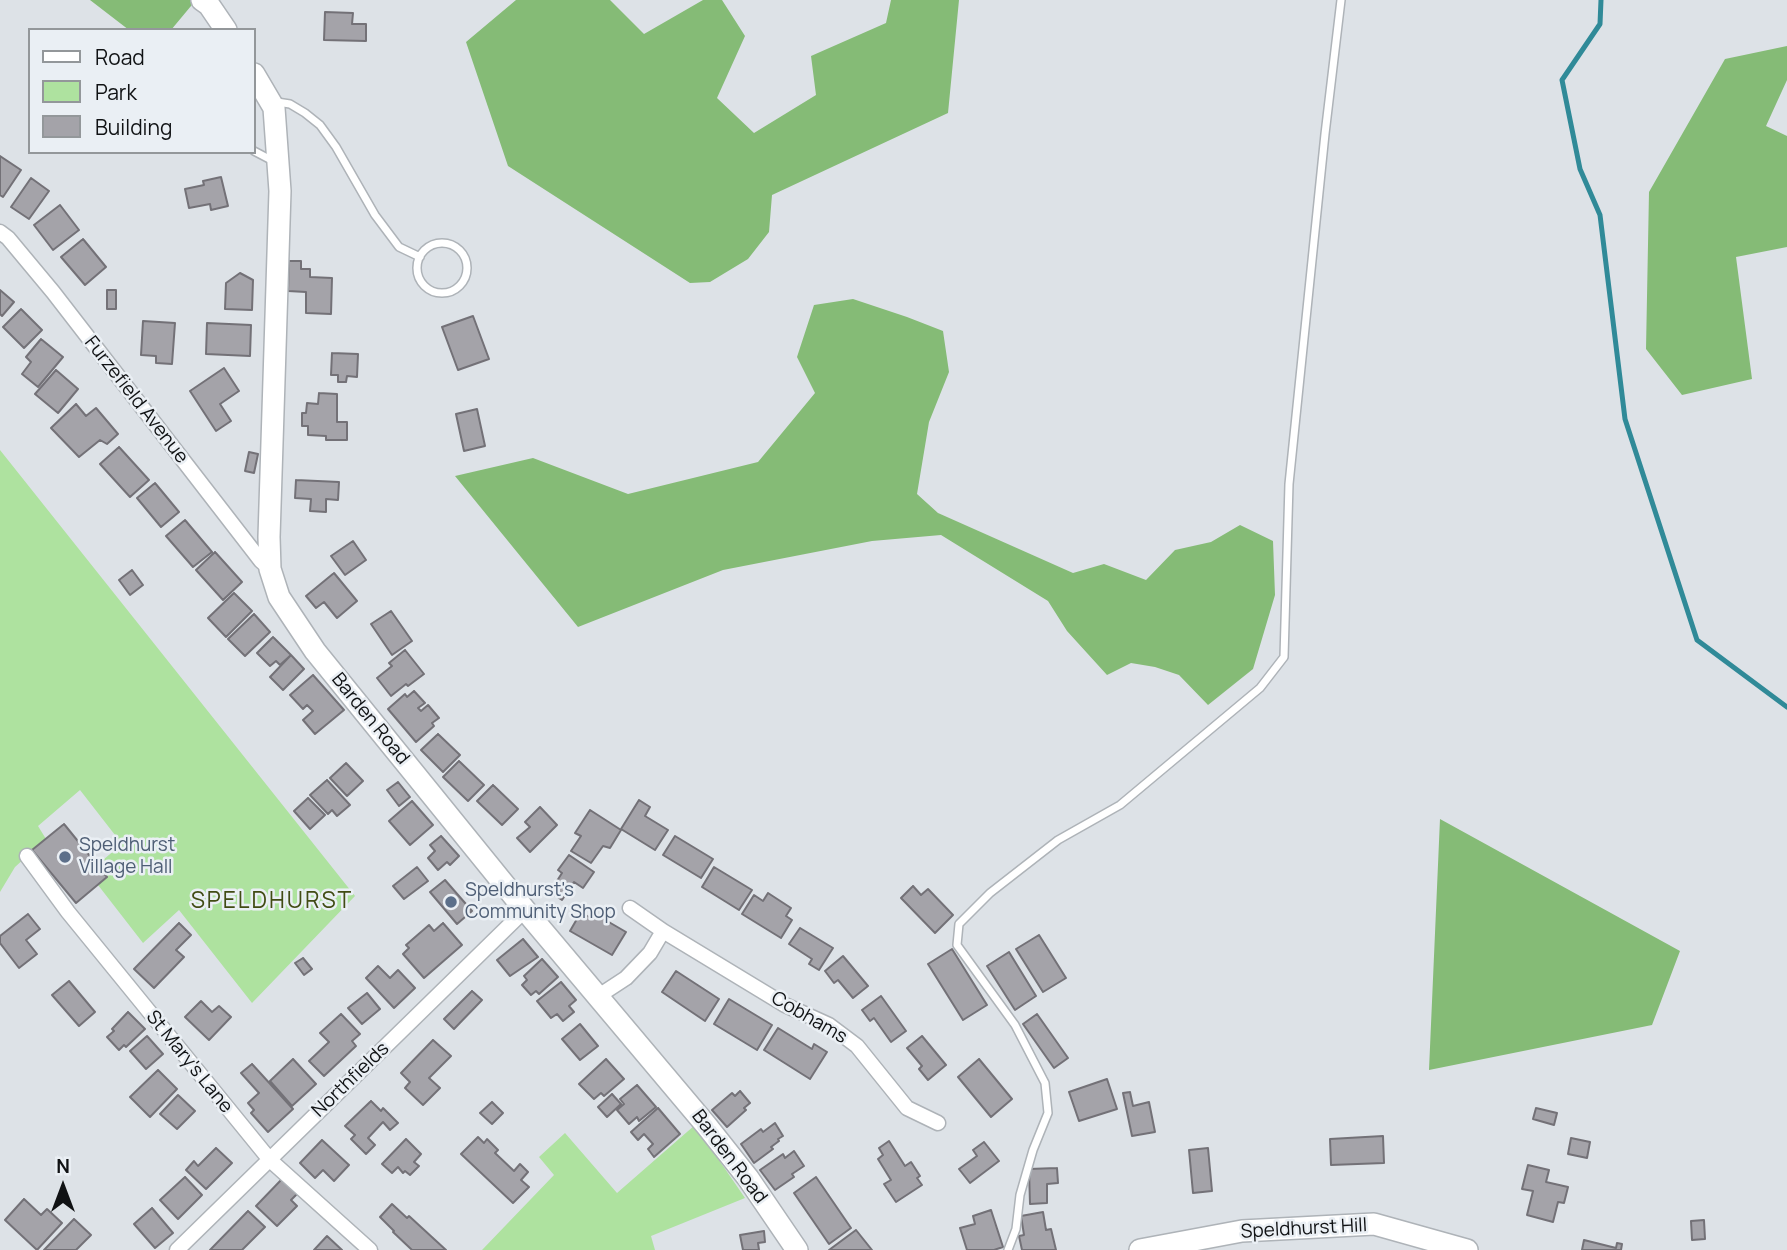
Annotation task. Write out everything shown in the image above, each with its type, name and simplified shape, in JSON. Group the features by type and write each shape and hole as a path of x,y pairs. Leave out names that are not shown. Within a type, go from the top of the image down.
{"street":[{"path":"202,0 209,5 225,28"},
{"name":"Barden Road","path":"256,77 274,108 279,191 269,537 270,569 279,597 315,651 525,911 706,1125 748,1178 797,1250"},
{"name":"Furzefield Avenue","path":"0,232 53,292 253,551 270,569"},
{"name":"St Mary's Lane","path":"27,856 68,912 270,1160 370,1250"},
{"name":"Cobhams","path":"630,908 785,1005 829,1025 857,1046 907,1108 938,1123"},
{"name":"Northfields","path":"177,1250 525,911"},
{"path":"597,997 626,978 650,953 663,931"},
{"name":"Speldhurst Hill","path":"1140,1250 1242,1231 1374,1224 1467,1250"}],"lane":[{"path":"1009,1250 1016,1229 1020,1195 1033,1150 1048,1113 1045,1083 1015,1026 957,945 959,924 990,893 1058,840 1120,805 1260,688 1284,657 1289,484 1341,0"},
{"path":"269,100 290,104 320,125 337,147 375,215 399,247 419,257"},
{"path":"256,151 277,163"},
{"path":"439,243 455,247 461,252 467,267 463,282 449,292 433,291 420,281 417,273 419,257 431,246 439,243"}],"green space":[{"path":"90,0 196,0 173,28 126,28"},
{"path":"516,0 610,0 644,34 703,0 722,0 745,36 717,98 754,133 816,95 811,56 886,23 891,0 959,0 948,113 772,195 769,232 748,259 710,282 690,283 508,166 466,42"},
{"path":"1787,46 1787,80 1766,126 1787,136 1787,247 1736,257 1752,379 1682,395 1646,349 1649,192 1725,59"},
{"path":"853,299 943,331 949,372 929,422 917,494 938,513 1073,573 1104,564 1146,580 1175,550 1211,542 1240,525 1273,541 1275,595 1253,669 1208,705 1179,675 1155,667 1131,663 1107,675 1067,631 1048,601 941,535 872,541 723,570 578,627 455,476 533,458 628,494 758,462 815,393 797,357 814,305"},
{"path":"0,450 355,896 252,1003 179,910 143,943 98,885 107,877 97,865 122,844 80,790 38,826 46,839 15,867 0,892"},
{"path":"1440,819 1680,951 1652,1025 1429,1070"},
{"path":"695,1125 745,1198 651,1236 655,1250 482,1250 554,1175 539,1157 565,1133 617,1193"}],"building":[{"path":"325,12 353,13 352,24 366,24 366,41 324,40"},
{"path":"0,156 21,170 3,197 0,195"},
{"path":"221,177 228,206 211,210 210,204 189,208 185,189 204,185 203,181"},
{"path":"31,178 49,191 29,219 11,207"},
{"path":"60,205 79,230 53,250 34,225"},
{"path":"83,239 106,267 85,285 61,257"},
{"path":"289,261 301,261 301,269 310,269 310,277 332,278 331,314 306,313 306,292 288,291"},
{"path":"240,273 253,280 252,310 225,309 226,283"},
{"path":"0,290 14,302 2,316 0,314"},
{"path":"107,290 116,290 116,309 107,309"},
{"path":"21,309 42,330 24,348 3,327"},
{"path":"473,316 489,359 458,370 442,327"},
{"path":"143,321 175,323 172,364 156,363 156,356 141,355"},
{"path":"207,323 251,325 250,356 206,354"},
{"path":"41,339 63,357 38,387 22,374 31,362 26,357"},
{"path":"332,353 358,354 357,377 347,376 346,382 338,382 338,375 331,375"},
{"path":"224,368 239,391 220,404 231,421 216,431 190,391"},
{"path":"56,370 78,389 58,413 35,394"},
{"path":"319,393 337,394 337,422 347,422 347,440 326,440 326,436 308,435 308,426 302,426 302,413 306,413 307,403 318,404"},
{"path":"76,404 86,416 96,408 118,434 107,444 100,440 79,457 51,428"},
{"path":"477,409 485,446 464,451 456,414"},
{"path":"119,447 149,480 130,497 100,464"},
{"path":"249,452 258,454 254,473 245,471"},
{"path":"296,480 339,482 338,500 326,499 326,512 310,511 311,499 295,498"},
{"path":"155,483 179,512 161,527 137,498"},
{"path":"185,520 212,552 193,567 166,536"},
{"path":"353,541 366,560 345,575 331,556"},
{"path":"215,552 242,582 223,600 196,570"},
{"path":"132,570 143,585 130,595 119,580"},
{"path":"334,573 357,601 337,618 324,602 316,608 306,596"},
{"path":"234,593 252,611 226,637 208,618"},
{"path":"391,611 412,641 392,655 371,624"},
{"path":"254,614 270,632 245,656 228,639"},
{"path":"273,637 291,655 280,665 276,661 270,666 257,653"},
{"path":"405,650 424,674 391,696 377,678 392,666 389,663"},
{"path":"291,655 304,669 283,690 270,677"},
{"path":"313,675 344,710 315,734 303,720 313,711 307,705 303,709 290,695"},
{"path":"414,691 425,703 418,708 421,711 428,705 439,718 416,742 388,709 405,694 407,697"},
{"path":"438,734 460,755 443,772 421,750"},
{"path":"459,761 484,785 468,801 443,777"},
{"path":"346,763 363,781 347,796 330,778"},
{"path":"327,780 350,805 337,816 332,810 328,814 310,795"},
{"path":"398,782 410,797 399,806 387,790"},
{"path":"493,785 518,809 502,825 477,801"},
{"path":"308,798 325,815 310,829 294,811"},
{"path":"639,800 650,807 645,816 668,830 655,850 621,829"},
{"path":"412,801 433,825 410,845 389,821"},
{"path":"540,807 557,825 530,852 517,838 530,827 525,822"},
{"path":"590,810 621,830 610,848 603,846 591,863 571,851 581,836 575,833"},
{"name":"Speldhurst Village Hall","path":"64,824 107,877 76,903 32,850"},
{"path":"441,836 459,856 450,865 447,862 438,870 428,858 435,851 430,845"},
{"path":"675,836 713,859 701,878 663,855"},
{"path":"569,855 594,872 583,888 574,882 562,900 550,892 562,873 558,870"},
{"path":"417,867 428,881 404,899 393,886"},
{"path":"714,867 752,890 739,910 702,887"},
{"name":"Speldhurst's Community Shop","path":"445,880 472,911 457,924 430,892"},
{"path":"913,886 921,895 928,889 953,915 935,933 901,898"},
{"path":"768,893 791,908 786,916 792,920 781,938 742,914 754,895 763,901"},
{"path":"581,912 592,919 595,914 626,932 612,955 570,931"},
{"path":"28,914 40,929 26,940 37,954 19,968 0,943 0,936"},
{"path":"179,923 191,935 176,950 184,957 154,988 134,969"},
{"path":"443,923 462,945 424,978 403,954 409,948 406,945 429,925 434,931"},
{"path":"800,928 833,948 819,970 809,964 812,959 789,944"},
{"path":"1039,935 1066,978 1043,992 1016,949"},
{"path":"523,939 538,957 510,976 497,960"},
{"path":"952,949 987,1005 963,1020 928,964"},
{"path":"1009,952 1036,996 1015,1010 987,966"},
{"path":"843,956 868,986 853,998 838,980 834,983 825,971"},
{"path":"303,958 312,969 304,975 295,963"},
{"path":"542,959 558,977 539,994 536,991 531,995 522,985 527,980 524,976"},
{"path":"378,966 390,978 398,970 415,988 394,1008 366,978"},
{"path":"676,971 719,999 705,1021 662,992"},
{"path":"69,981 95,1012 79,1026 52,995"},
{"path":"561,982 576,1000 569,1006 574,1012 563,1021 557,1014 551,1018 537,1001"},
{"path":"472,991 482,1000 454,1029 444,1019"},
{"path":"367,993 380,1009 362,1024 348,1008"},
{"path":"881,996 906,1031 891,1042 874,1018 870,1021 862,1010"},
{"path":"729,999 772,1025 757,1050 714,1024"},
{"path":"201,1001 212,1012 219,1006 231,1017 209,1040 185,1017"},
{"path":"128,1012 145,1029 119,1050 107,1037"},
{"path":"341,1014 360,1034 352,1041 356,1046 324,1076 309,1061 329,1042 320,1033"},
{"path":"1037,1014 1068,1058 1054,1068 1023,1024"},
{"path":"580,1024 598,1046 580,1060 562,1039"},
{"path":"778,1028 812,1049 814,1044 827,1052 810,1079 764,1050"},
{"path":"147,1036 163,1054 146,1069 130,1051"},
{"path":"922,1036 946,1065 928,1080 919,1069 922,1066 907,1048"},
{"path":"433,1040 451,1056 429,1078 440,1088 423,1105 405,1088 410,1082 401,1073"},
{"path":"293,1059 316,1084 292,1106 270,1081"},
{"path":"606,1059 624,1079 604,1096 601,1093 594,1099 579,1084"},
{"path":"979,1059 1012,1099 991,1117 958,1077"},
{"path":"252,1064 293,1109 268,1132 251,1113 254,1110 248,1103 259,1093 241,1073"},
{"path":"158,1070 177,1089 150,1117 130,1097"},
{"path":"1107,1079 1117,1109 1079,1121 1069,1092"},
{"path":"637,1085 656,1107 639,1121 637,1117 629,1124 617,1110 624,1104 620,1099"},
{"path":"740,1091 750,1103 727,1127 712,1110 732,1093 735,1096"},
{"path":"1130,1092 1133,1106 1149,1102 1155,1132 1132,1136 1123,1093"},
{"path":"612,1094 621,1104 607,1117 598,1107"},
{"path":"178,1095 195,1111 177,1129 160,1114"},
{"path":"371,1101 381,1111 383,1108 398,1123 390,1130 383,1122 368,1138 375,1145 366,1154 351,1139 355,1135 345,1126"},
{"path":"492,1102 503,1113 492,1124 480,1113"},
{"path":"658,1108 680,1134 654,1157 648,1149 653,1144 644,1134 638,1140 631,1132"},
{"path":"1536,1108 1557,1113 1554,1125 1533,1119"},
{"path":"775,1123 783,1136 771,1147 773,1149 754,1163 741,1144 761,1129 763,1132"},
{"path":"1383,1136 1384,1163 1331,1165 1330,1139"},
{"path":"478,1137 484,1143 487,1139 498,1150 495,1153 514,1171 520,1164 528,1172 521,1180 529,1187 513,1203 461,1154"},
{"path":"1571,1138 1590,1142 1587,1158 1568,1154"},
{"path":"406,1139 421,1154 414,1162 419,1166 410,1175 405,1171 403,1173 398,1167 392,1173 382,1164"},
{"path":"322,1140 349,1165 334,1181 323,1170 315,1178 300,1163"},
{"path":"889,1141 905,1166 911,1162 922,1185 896,1202 884,1184 891,1180 878,1159 883,1155 879,1148"},
{"path":"984,1142 999,1161 970,1183 959,1169 977,1156 973,1150"},
{"path":"216,1148 232,1163 206,1189 186,1170 194,1161 198,1166"},
{"path":"1208,1148 1212,1191 1193,1193 1189,1150"},
{"path":"794,1151 804,1166 775,1190 760,1170 783,1154 785,1158"},
{"path":"1528,1165 1549,1170 1546,1182 1568,1187 1564,1203 1558,1202 1553,1222 1527,1215 1533,1191 1522,1189"},
{"path":"1057,1168 1058,1183 1047,1184 1047,1203 1030,1204 1029,1169"},
{"path":"185,1177 202,1195 178,1219 160,1200"},
{"path":"816,1177 851,1228 829,1244 794,1193"},
{"path":"282,1179 297,1194 291,1200 297,1206 277,1226 256,1206"},
{"path":"24,1199 41,1215 47,1209 62,1223 37,1250 5,1220"},
{"path":"392,1204 446,1250 412,1250 380,1217"},
{"path":"152,1208 173,1233 155,1248 134,1224"},
{"path":"991,1210 1003,1247 994,1250 967,1250 960,1228 975,1224 973,1216"},
{"path":"248,1211 265,1227 242,1250 210,1250"},
{"path":"1043,1212 1046,1230 1051,1229 1056,1250 1022,1250 1019,1236 1024,1235 1021,1216"},
{"path":"74,1219 91,1235 76,1250 44,1250"},
{"path":"1704,1220 1705,1239 1692,1240 1691,1221"},
{"path":"856,1230 872,1250 829,1250"},
{"path":"764,1231 765,1242 758,1243 759,1250 743,1250 740,1235"},
{"path":"327,1236 342,1250 314,1250"},
{"path":"1584,1240 1616,1248 1617,1243 1622,1244 1621,1250 1582,1250"}],"waterway":[{"path":"1601,0 1600,24 1562,80 1580,169 1600,215 1625,419 1697,640 1787,707"}],"place":[{"name":"Speldhurst Village Hall","path":"65,857"},
{"name":"Speldhurst's Community Shop","path":"451,902"}],"district":[{"name":"SPELDHURST","path":"272,902"}]}
